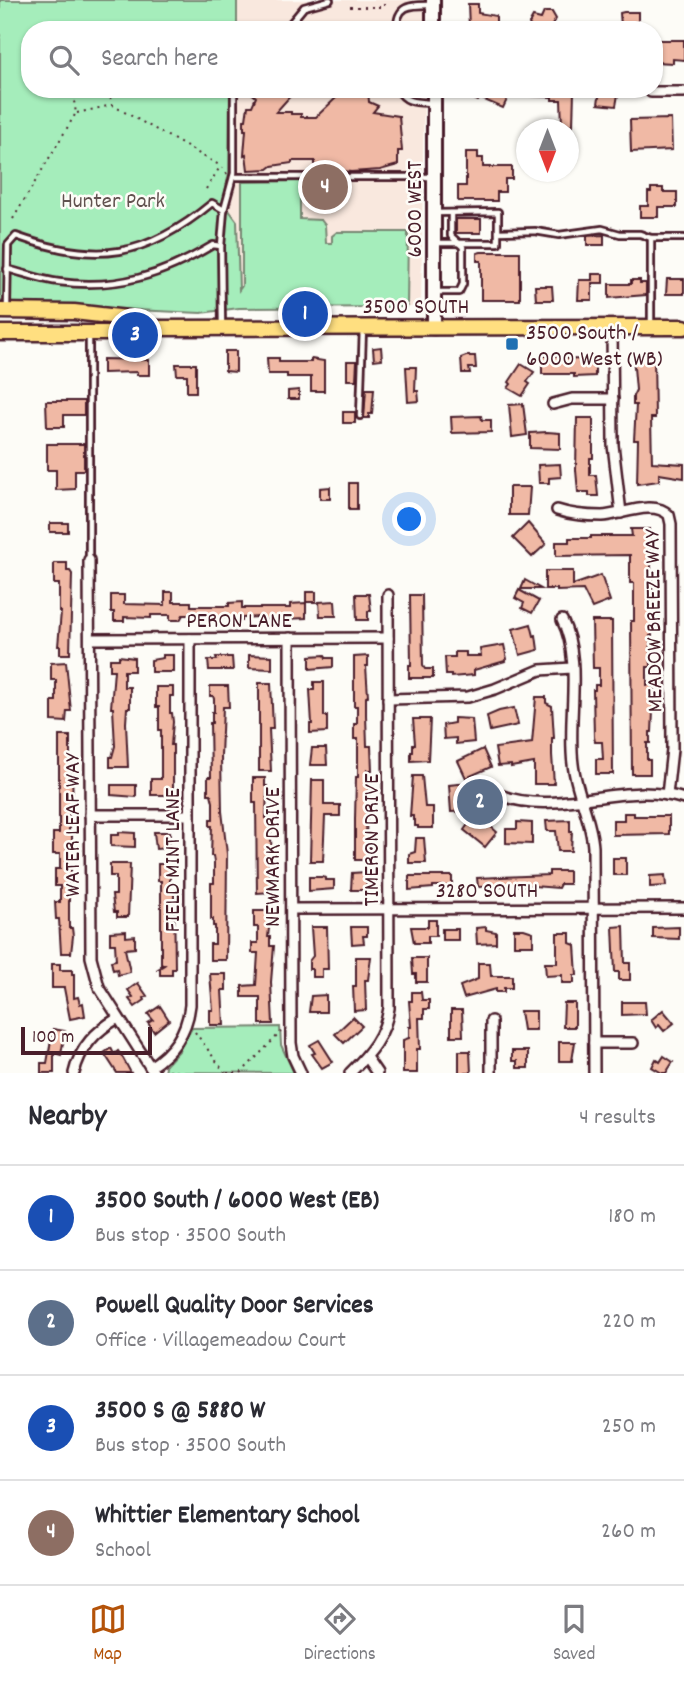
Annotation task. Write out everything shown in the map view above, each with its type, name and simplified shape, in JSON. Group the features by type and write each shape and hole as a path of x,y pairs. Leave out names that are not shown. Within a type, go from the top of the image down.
{"main road":[{"name":"3500 SOUTH","path":"3,311 74,312 136,319 149,328"},
{"name":"3500 SOUTH","path":"0,333 138,333 149,328 684,327"}],"street":[{"path":"433,2 433,21"},
{"path":"663,92 684,92"},
{"name":"6000 WEST","path":"434,98 434,328"},
{"name":"MEADOW BREEZE WAY","path":"612,327 613,453 621,513 659,509 669,514 671,524 672,759 667,795"},
{"path":"553,404 572,399 613,399"},
{"path":"557,510 579,516 621,513"},
{"name":"WATER LEAF WAY","path":"89,560 91,957 99,987 152,1070"},
{"name":"TIMERON DRIVE","path":"350,1073 378,1041 388,1016 388,595"},
{"path":"671,605 683,605"},
{"path":"562,620 571,639 572,754 576,780 593,838 594,1073"},
{"name":"NEWMARK DRIVE","path":"290,638 291,1043 293,1056 301,1073"},
{"name":"PERON LANE","path":"90,639 388,638"},
{"name":"FIELD MINT LANE","path":"152,1070 177,1042 189,1013 190,639"},
{"path":"388,699 467,697 495,689 540,670 572,668"},
{"path":"672,705 683,705"},
{"path":"499,796 524,802 561,802 619,794 667,795 684,799"},
{"path":"90,815 190,815"},
{"name":"3280 SOUTH","path":"290,909 684,908"},
{"path":"74,1073 85,1046 101,1029 118,1017"},
{"path":"491,1021 491,1073"},
{"path":"594,1043 633,1043"},
{"path":"366,1057 377,1073"}],"lane":[{"path":"292,21 304,7 330,0"},
{"path":"398,21 403,9 433,2"},
{"path":"222,328 221,246 230,176 234,98"},
{"path":"403,98 411,102 426,98"},
{"path":"230,176 434,177"},
{"path":"3,311 8,245 16,236 75,253 111,252 149,243 181,228 212,203 224,209"},
{"path":"434,213 498,212 498,243 434,243"},
{"path":"434,292 459,292 462,289 463,247 451,236 451,213"},
{"path":"498,232 559,235 602,229 651,238 684,237"},
{"path":"651,238 651,327"},
{"path":"7,269 56,282 120,284 167,269 213,245 221,246"},
{"path":"360,416 363,328"},
{"path":"89,333 89,560"}],"path":[{"path":"350,7 384,7 384,0"},
{"path":"13,219 76,113 74,98"},
{"path":"110,98 112,104"},
{"path":"76,113 112,104 221,166 230,176"},
{"path":"206,188 221,166"},
{"path":"195,1032 226,1073 237,1073"},
{"path":"241,1073 281,1032"},
{"path":"168,1070 184,1073"}],"shaded area":[{"path":"237,0 425,0 424,21 237,21"},
{"path":"230,98 424,98 421,307 239,308 222,202 229,173"}],"green space":[{"name":"Hunter Park","path":"0,0 237,0 237,21 21,21 21,98 230,98 229,173 223,202 237,221 239,290 242,286 242,182 309,181 309,192 300,199 300,219 321,220 325,225 326,243 332,243 332,236 337,232 408,232 407,307 239,308 201,313 23,305 0,301"},
{"path":"280,1027 281,1045 294,1073 164,1072 165,1066 179,1051 192,1028"}],"building":[{"path":"468,4 478,4 478,13 496,16 496,21 469,21"},
{"path":"544,12 552,12 556,19 531,21 533,17 541,19"},
{"path":"638,12 638,21 621,21 620,13"},
{"path":"663,40 684,40 684,60 673,59 673,63 663,62"},
{"path":"256,98 289,98 276,112 316,117 336,98 369,98 369,102 378,106 373,112 399,116 402,151 398,151 398,165 380,170 351,172 315,168 315,161 292,161 268,169 248,170 246,154 244,155 244,120 248,106 252,106"},
{"path":"480,98 508,98 503,108"},
{"path":"552,98 574,98 573,119 562,119 561,100"},
{"path":"599,98 617,98 616,106 598,104"},
{"path":"671,119 672,150 631,152 630,120"},
{"path":"466,152 478,152 478,158 483,158 483,167 512,167 512,179 505,179 505,192 497,192 497,201 458,201 458,186 466,186"},
{"path":"651,188 663,188 663,192 677,192 677,207 658,207 658,217 640,217 640,206 648,206 648,192 651,192"},
{"path":"456,219 481,219 481,233 456,233"},
{"path":"604,235 604,245 587,245 587,236"},
{"path":"520,252 520,300 481,300 481,261 477,261 477,253"},
{"path":"592,274 603,274 603,283 592,283 592,300 578,300 579,280 592,280"},
{"path":"667,279 684,279 684,294 666,294"},
{"path":"631,280 646,283 646,295 609,298 609,284 631,284"},
{"path":"535,286 552,286 553,300 536,300"},
{"path":"381,347 382,359 374,360 373,348"},
{"path":"225,351 236,351 236,372 225,371"},
{"path":"475,356 476,368 469,368 470,373 462,373 461,358"},
{"path":"542,356 595,360 595,376 542,374"},
{"path":"633,356 654,356 655,418 651,418 652,462 684,464 684,478 659,474 659,481 637,484 638,440 634,440 636,405 633,405 633,396 636,390"},
{"path":"267,358 279,358 279,362 311,362 311,359 324,361 324,391 311,391 311,377 268,374"},
{"path":"103,359 149,360 149,375 137,375 137,372 103,373"},
{"path":"347,361 357,361 356,380 347,380"},
{"path":"176,364 196,364 196,392 187,392 187,375 177,375"},
{"path":"521,364 534,372 522,396 508,388"},
{"path":"406,367 416,367 415,391 418,391 419,401 408,402"},
{"path":"366,389 374,389 372,414 369,414 369,418 364,418"},
{"path":"299,390 299,399 288,399 288,391"},
{"path":"46,401 84,401 84,415 64,415 64,427 47,427"},
{"path":"523,404 527,435 512,437 509,405"},
{"path":"343,412 355,412 355,423 343,423"},
{"path":"481,416 482,420 491,420 491,432 452,433 451,417"},
{"path":"577,418 593,418 593,458 590,458 590,475 596,475 598,496 589,496 589,492 578,492"},
{"path":"530,433 560,433 560,449 530,448"},
{"path":"47,444 84,444 84,470 75,470 75,489 56,490 56,470 47,470"},
{"path":"560,464 561,477 549,478 549,483 539,483 538,465"},
{"path":"349,483 357,483 357,509 349,509"},
{"path":"330,487 330,499 320,499 320,488"},
{"path":"509,487 530,487 528,515 509,515"},
{"path":"50,523 68,523 68,532 50,532"},
{"path":"528,523 546,544 532,557 513,538"},
{"path":"631,529 650,529 653,550 650,550 653,600 651,667 647,667 647,685 652,685 654,690 652,732 650,743 647,743 650,774 632,774 631,621 634,621 634,583 630,583 630,555 556,556 556,542 569,542 569,538 591,536 632,536"},
{"path":"54,563 67,563 67,571 72,574 70,654 60,654 58,646 61,612 59,584 54,584"},
{"path":"545,571 573,571 573,585 601,575 610,601 592,608 583,590 545,589"},
{"path":"525,580 541,589 521,589"},
{"path":"519,590 539,601 532,613 522,608 524,603 515,598"},
{"path":"165,592 173,592 173,602 191,602 191,606 229,606 229,603 242,602 242,608 290,608 290,604 306,603 306,618 258,620 258,617 234,621 229,620 229,617 206,620 197,619 197,615 183,615 180,620 170,620 170,615 151,615 151,618 124,617 124,621 114,621 111,595 124,595 124,604 165,605"},
{"path":"306,592 316,592 316,602 306,602"},
{"path":"356,594 369,594 371,611 368,611 368,620 357,620"},
{"path":"410,595 422,595 423,666 425,669 433,669 433,678 409,678"},
{"path":"335,601 336,616 320,616 319,602"},
{"path":"592,621 612,621 613,774 596,774 596,759 603,759 602,742 595,742 594,737 593,690 595,685 599,685 599,668 593,668"},
{"path":"531,624 538,650 520,655 513,629"},
{"path":"504,645 507,659 505,661 474,670 474,675 446,675 445,657 455,657 455,652 466,652 466,656 481,656 480,649"},
{"path":"163,655 173,655 173,672 151,672 151,660 163,658"},
{"path":"249,655 272,656 272,669 249,668"},
{"path":"325,655 326,658 333,658 333,667 310,669 310,656"},
{"path":"119,656 134,658 134,671 124,671 124,687 130,687 130,708 127,708 126,723 128,767 110,767 110,757 115,746 111,708 114,670 110,670 110,659 119,659"},
{"path":"368,656 367,746 371,746 372,770 367,770 370,801 367,801 366,839 370,855 369,860 355,860 358,739 354,739 357,706 354,706 354,657"},
{"path":"216,657 232,657 233,670 209,670 208,660 217,660"},
{"path":"66,662 71,711 67,711 66,722 52,721 56,680 51,680 51,663"},
{"path":"314,682 324,682 327,732 310,733 310,690 314,690"},
{"path":"259,683 271,683 271,771 259,771"},
{"path":"210,686 228,686 229,707 223,707 221,756 222,811 227,854 226,960 210,960 210,944 215,944 215,926 211,919 214,862 211,856 210,819 213,819 213,802 211,794 208,794 208,777 211,777 210,723 214,712"},
{"path":"156,687 173,687 170,713 173,722 173,795 151,795 151,779 161,779 161,730 159,707 156,707"},
{"path":"536,697 546,697 546,703 552,706 554,784 534,784 534,763 498,766 495,748 532,743"},
{"path":"514,708 518,725 490,731 487,716"},
{"path":"454,718 472,719 474,742 456,744 456,738 444,739 443,725 454,723"},
{"path":"413,719 430,719 428,760 411,761 415,744"},
{"path":"59,736 70,736 72,764 73,812 69,812 69,833 72,833 72,843 67,846 71,870 71,953 61,953 55,902 60,902 60,886 55,886 55,869 60,869 60,854 53,854 53,833 59,833"},
{"path":"312,748 326,748 327,765 310,765"},
{"path":"483,749 491,767 466,778 458,761"},
{"path":"413,776 422,776 425,807 433,807 433,828 418,828 413,816 410,816"},
{"path":"253,778 265,778 267,786 266,818 270,818 272,859 269,859 269,879 272,879 272,892 257,893 256,803 253,803"},
{"path":"312,780 324,780 324,805 340,805 340,816 325,816 323,861 310,861"},
{"path":"468,783 470,811 451,812 449,785"},
{"path":"111,785 136,785 136,797 111,795"},
{"path":"624,813 634,813 634,816 669,816 669,834 613,835 613,820 624,820"},
{"path":"475,815 497,832 485,847 464,830"},
{"path":"570,820 571,851 558,851 556,831 547,831 546,821"},
{"path":"517,822 532,823 532,844 506,843 506,829 517,829"},
{"path":"119,832 135,833 135,847 111,846 111,835 119,835"},
{"path":"154,832 170,832 168,848 156,849"},
{"path":"416,838 424,838 426,863 409,863 409,854 415,852"},
{"path":"613,858 626,858 626,875 613,875"},
{"path":"110,864 130,864 128,917 117,917 117,912 114,912 112,895 116,895 116,876 110,876"},
{"path":"158,864 173,864 170,891 174,891 175,969 172,969 172,975 160,975 158,969 166,964 161,965 161,881 158,881"},
{"path":"549,871 569,871 569,884 560,884 558,888 521,885 478,887 477,878 549,875"},
{"path":"366,872 367,890 351,890 352,873"},
{"path":"665,875 666,886 650,887 650,876"},
{"path":"409,876 452,876 452,886 409,890"},
{"path":"309,877 334,880 334,889 309,891"},
{"path":"254,911 271,911 268,937 270,946 274,946 271,982 273,1024 260,1024 260,997 242,997 242,986 256,985 258,953 252,953 252,943 258,943 258,927 254,927"},
{"path":"428,920 436,920 436,936 428,936 428,943 414,943 411,927 428,927"},
{"path":"624,926 625,963 630,963 630,980 619,980 619,972 615,972 613,927"},
{"path":"311,927 327,927 328,969 322,969 322,977 312,977 312,969 309,969 309,961 313,956"},
{"path":"351,927 367,927 367,936 363,936 364,943 352,944"},
{"path":"486,927 486,930 496,932 496,943 477,944 476,928"},
{"path":"679,927 679,939 653,938 653,928"},
{"path":"442,929 458,929 458,940 442,940"},
{"path":"514,929 533,932 533,945 514,945"},
{"path":"126,931 126,937 135,936 135,948 125,949 130,972 118,975 117,969 113,970 111,961 116,960 115,944 110,944 110,932"},
{"path":"557,933 570,933 570,943 575,945 577,975 574,975 574,983 562,983 562,975 546,976 545,963 557,963"},
{"path":"356,957 371,957 368,980 365,980 366,1010 354,1011 353,986 356,986"},
{"path":"412,958 427,958 427,982 416,982"},
{"path":"478,963 490,963 491,976 512,976 512,988 504,988 504,992 496,992 496,989 464,998 460,986 478,979"},
{"path":"52,964 60,964 60,970 72,970 74,998 78,997 80,1004 83,1003 85,1016 70,1019 64,988 52,988"},
{"path":"210,974 226,974 226,990 222,990 224,1025 210,1025 210,1010 213,1010"},
{"path":"138,983 147,996 135,1007 129,999 133,997 128,990"},
{"path":"412,992 421,992 422,1000 429,1000 429,1009 424,1009 424,1018 419,1018 420,1049 417,1049 417,1073 403,1073 403,1040 409,1038 409,1001 412,1001"},
{"path":"326,995 326,1012 309,1012 311,996"},
{"path":"622,1002 645,1002 646,1014 622,1015"},
{"path":"564,1003 575,1003 575,1027 563,1027"},
{"path":"160,1006 169,1020 154,1032 148,1023 153,1020 148,1014"},
{"path":"451,1010 462,1010 463,1036 451,1036"},
{"path":"663,1010 674,1023 664,1031 659,1025 656,1028 651,1020"},
{"path":"520,1011 536,1011 536,1030 523,1030"},
{"path":"353,1017 362,1026 344,1043 335,1034"},
{"path":"53,1029 65,1031 61,1055 54,1053 54,1073 41,1073 41,1063 47,1063"},
{"path":"319,1040 333,1062 322,1068 312,1054 315,1053 310,1045"},
{"path":"559,1042 575,1042 572,1061 559,1061"},
{"path":"111,1048 114,1054 118,1051 131,1073 117,1073 104,1053"},
{"path":"459,1051 470,1051 471,1073 459,1073"},
{"path":"512,1051 528,1051 528,1068 517,1068 517,1061 512,1061"},
{"path":"664,1056 673,1062 666,1073 662,1073 652,1067 656,1059 660,1062"}],"place":[{"name":"Whittier Elementary School","path":"325,187"},
{"name":"3500 South / 6000 West (EB)","path":"305,314"},
{"name":"3500 S @ 5880 W","path":"135,335"},
{"name":"3500 South / 6000 West (WB)","path":"512,344"},
{"name":"Powell Quality Door Services","path":"480,802"}]}
